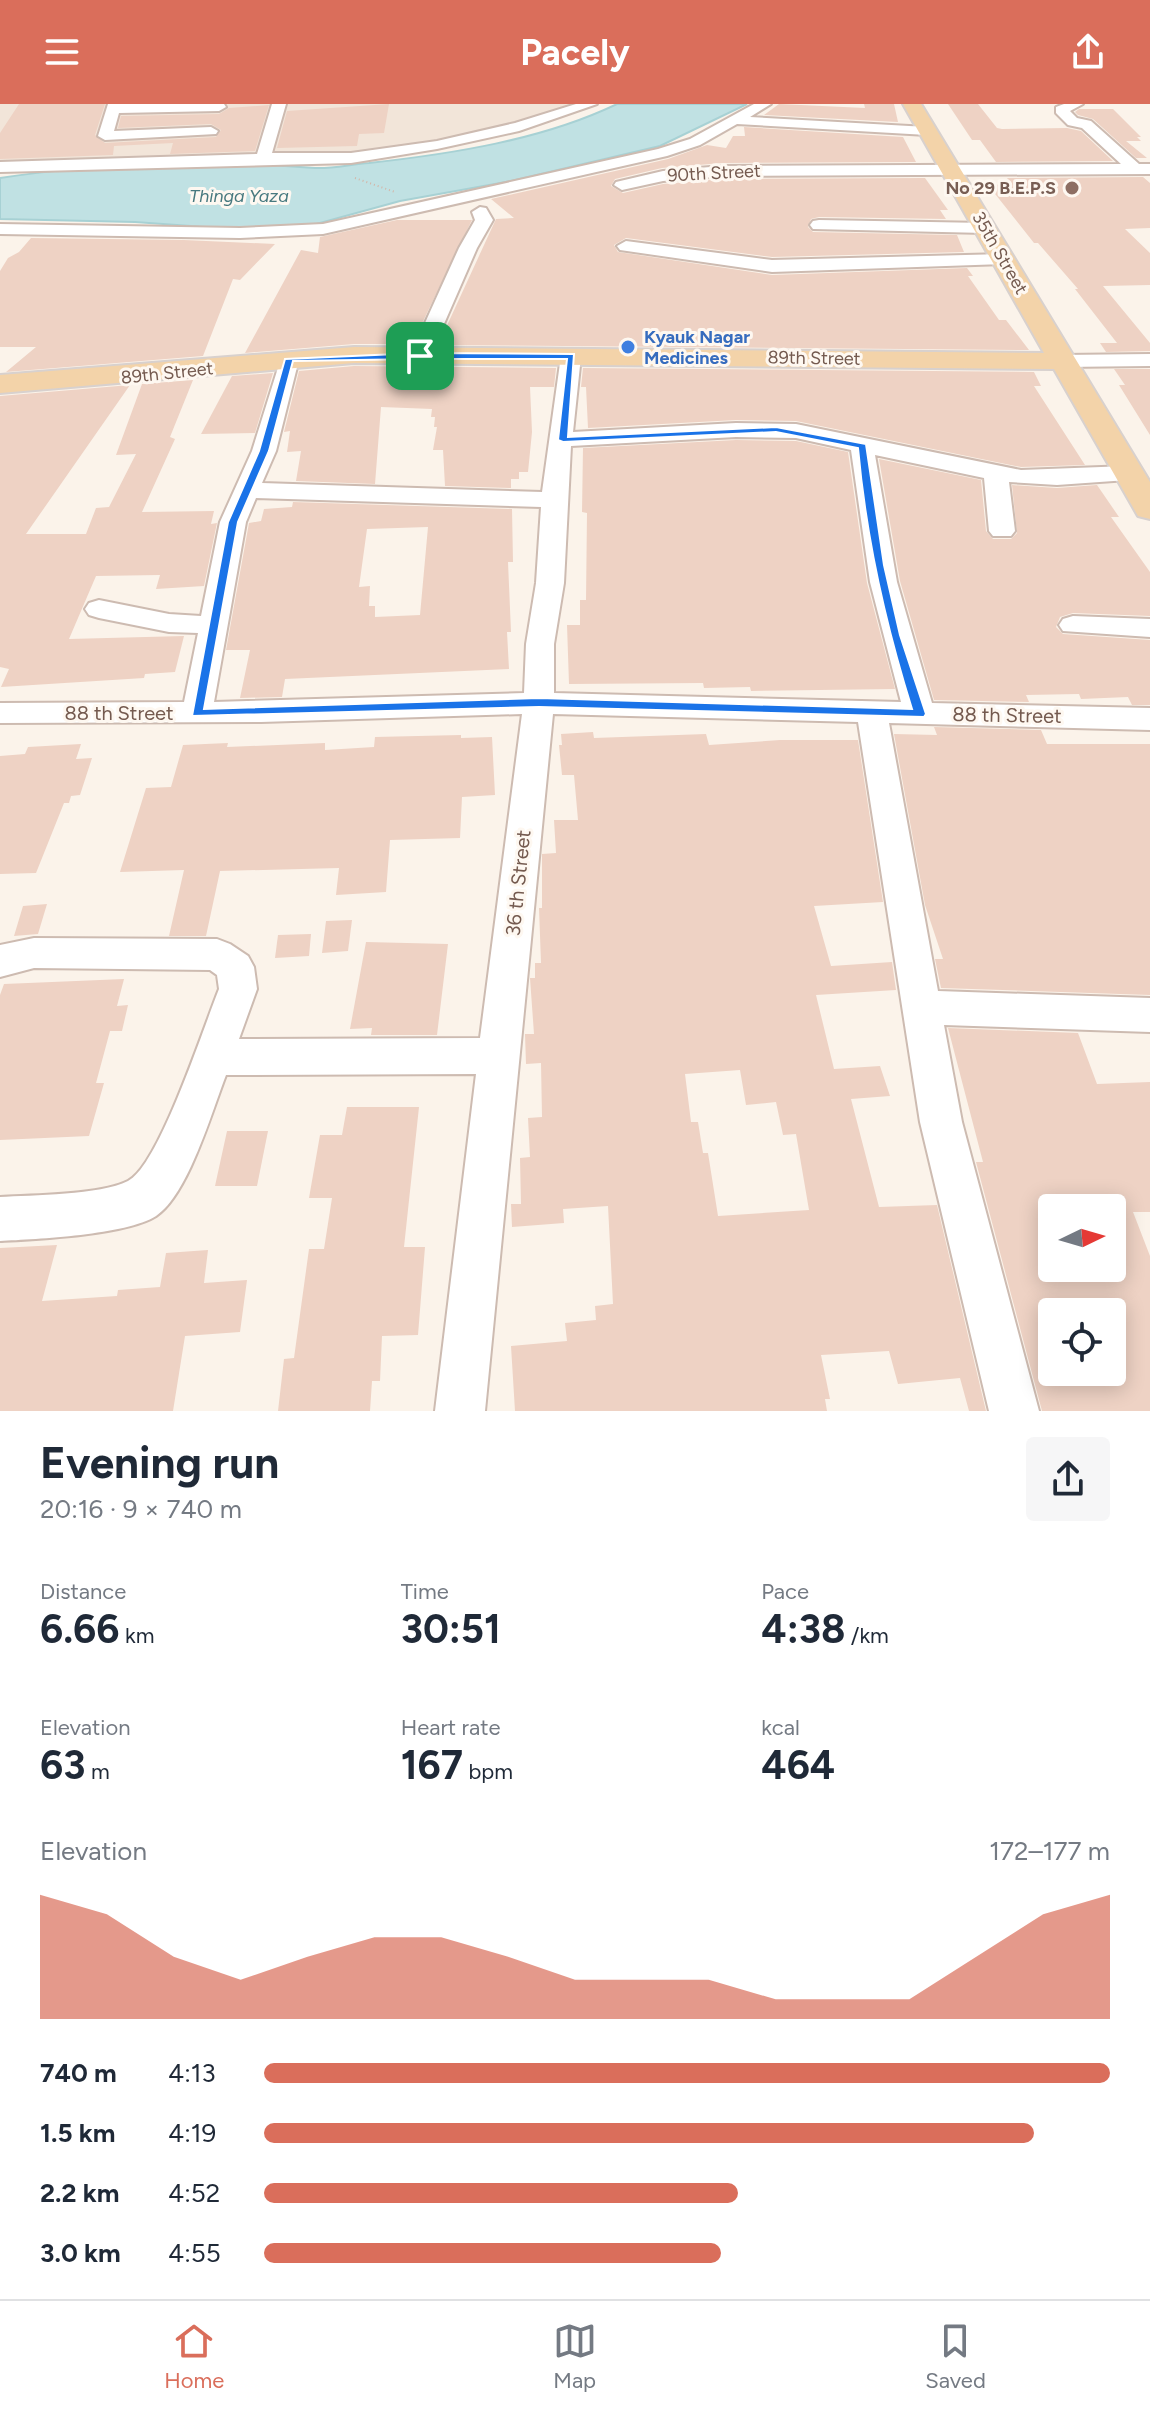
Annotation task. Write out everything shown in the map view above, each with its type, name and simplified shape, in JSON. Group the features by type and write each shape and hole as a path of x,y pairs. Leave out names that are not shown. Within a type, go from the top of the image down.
{"main road":[{"name":"35th Street","path":"912,104 1150,509"},
{"name":"89th Street","path":"0,384 104,379 289,359 420,356 1062,361"}],"street":[{"path":"264,158 279,104"},
{"path":"0,167 264,158 303,160 394,153 519,127 590,104"},
{"path":"0,229 275,233 332,227 662,153 695,142 764,104"},
{"path":"1076,104 1061,110 1073,122 1086,124 1143,169"},
{"path":"211,131 105,136 115,106 219,107"},
{"path":"736,120 781,125 927,131"},
{"path":"161,162 164,133"},
{"name":"90th Street","path":"605,188 663,176 714,171 1143,169"},
{"path":"420,356 486,211 438,205"},
{"path":"819,225 985,228"},
{"path":"764,245 772,266"},
{"path":"626,246 772,266 1004,259"},
{"name":"36 th Street","path":"460,1411 539,703 540,644 550,583 553,500 563,440 571,356"},
{"path":"197,713 233,522 264,451 289,359"},
{"name":"89th Street","path":"1062,361 1150,360"},
{"path":"563,440 776,429 996,473 1057,478 1128,473"},
{"path":"862,446 868,507 894,635 920,714"},
{"path":"996,473 1002,531"},
{"path":"245,490 553,500"},
{"path":"99,609 169,623 214,625"},
{"path":"1073,625 1150,628"},
{"name":"88 th Street","path":"0,713 197,713 539,703 1150,719"},
{"path":"872,712 941,1122 1014,1411"},
{"path":"0,961 34,953 217,955 235,967 238,989 172,1162 142,1200 77,1214 0,1219"},
{"path":"923,1007 1150,1015"},
{"path":"213,1057 500,1056"}],"path":[{"path":"348,176 401,194"}],"shaded area":[{"path":"0,104 585,104 543,121 356,158 0,172"}],"water":[{"name":"Thinga Yaza","path":"617,104 747,104 660,146 511,181 400,201 309,226 247,230 135,222 0,219 0,178 157,164 322,168 400,159 496,144 558,127"}],"building":[{"path":"19,104 105,104 95,135 105,143 216,137 221,130 211,124 118,128 121,116 219,114 229,108 269,105 255,151 170,154 173,143 114,146 113,155 0,159 0,133"},
{"path":"389,104 384,133 359,134 357,146 277,148 287,111"},
{"path":"779,104 865,108 864,104 894,104 898,122 764,115"},
{"path":"948,104 978,104 997,128 1067,128 1081,131 1113,161 996,162 980,140 972,140"},
{"path":"1079,109 1113,109 1141,137 1137,137 1141,141 1126,141 1147,158 1136,158 1093,119 1078,115 1075,112"},
{"path":"744,127 903,137 916,162 722,163 662,168 615,179 611,186 623,193 663,184 722,179 925,178 948,210 940,210 946,219 819,217 811,219 808,227 813,232 957,235 964,252 772,257 626,238 614,245 618,252 772,275 967,268 973,276 968,276 999,320 1006,320 1029,350 438,345 496,219 514,218 491,199 668,159 707,145 726,148 733,136 745,136"},
{"path":"1143,177 1150,183 1150,228 1125,229 1150,253 1150,285 1103,286 1150,343 1150,351 1106,352 1100,343 1117,343 1075,289 1078,289 1038,243 1034,243 988,185 1012,184 1007,178"},
{"path":"397,220 472,220 412,344 354,344 245,353 301,250 318,253 320,237"},
{"path":"31,238 275,244 240,280 233,279 203,356 6,372 36,347 0,347 0,271 8,258 19,252"},
{"path":"354,366 556,368 554,387 530,387 532,432 528,472 519,472 519,479 511,479 511,488 445,486 443,450 433,450 437,427 434,427 435,417 431,417 432,409 381,407 375,484 296,481 301,451 287,452 290,431 284,432 299,371"},
{"path":"583,368 1034,372 1041,386 1034,386 1085,465 1021,467 796,421 736,420 588,428 586,387 581,387"},
{"path":"1114,369 1150,369 1150,435 1119,385 1125,385"},
{"path":"273,373 255,433 201,434 232,376"},
{"path":"193,380 170,437 175,439 142,512 214,511 211,524 217,523 204,586 156,589 160,575 96,576 69,639 184,636 175,672 145,674 144,678 1,687 9,669 0,667 0,396 130,385 26,534 86,534 96,508 109,507 136,454 116,455 142,384"},
{"path":"736,440 796,441 848,452 867,583 895,689 751,691 750,687 704,688 703,683 569,684 567,625 580,625 580,600 586,600 587,513 582,512 583,448"},
{"path":"879,459 981,480 986,531 993,539 1011,539 1017,533 1012,485 1057,488 1097,485 1119,517 1111,517 1150,572 1150,616 1073,613 1060,617 1056,627 1063,634 1150,640 1150,705 1132,705 1128,697 1081,699 1079,694 1026,695 1029,702 934,700 900,581"},
{"path":"293,502 512,509 513,562 508,562 509,669 285,679 282,697 240,698 250,650 226,650 249,523 261,521 264,509 292,507","holes":["428,527 420,615 375,617 375,606 369,606 370,586 359,587 367,529"]},
{"path":"934,727 1041,730 1047,744 1150,744 1150,995 941,988 935,959 943,959 925,905 894,734 937,735"},
{"path":"593,732 594,738 706,734 709,745 780,740 858,740 883,902 814,906 831,966 892,962 896,990 816,995 834,1069 880,1066 890,1096 851,1099 879,1207 937,1205 986,1411 969,1411 960,1378 898,1384 889,1351 821,1355 830,1399 825,1399 827,1411 515,1411 511,1346 567,1341 565,1323 596,1320 595,1306 613,1304 608,1206 563,1209 564,1223 512,1227 511,1204 521,1204 520,1158 530,1157 528,1118 542,1117 541,1063 526,1064 525,1034 534,1034 530,978 535,978 535,963 541,963 539,908 542,908 542,854 556,853 554,820 578,820 574,775 562,775 561,734","holes":["740,1070 746,1105 776,1102 783,1135 796,1134 809,1210 718,1216 708,1153 703,1153 698,1122 691,1122 685,1074"]},
{"path":"461,735 461,738 492,737 495,795 462,797 460,838 390,840 386,892 336,895 339,868 220,871 206,936 169,936 184,870 120,872 146,788 171,787 183,745 228,743 227,747 325,743 325,750 374,747 375,737"},
{"path":"81,744 76,759 92,758 80,795 71,796 69,803 64,803 36,873 0,874 0,756 25,754 28,747"},
{"path":"47,904 38,934 14,936 23,906"},
{"path":"352,920 348,951 322,953 326,921"},
{"path":"311,934 309,956 275,958 278,935"},
{"path":"366,942 448,944 437,1035 371,1035 372,1028 350,1029"},
{"path":"124,979 117,1006 128,1005 122,1031 110,1031 96,1083 104,1083 89,1136 0,1140 0,995 4,984"},
{"path":"948,1028 1078,1033 1097,1084 1150,1082 1150,1212 1133,1212 1150,1256 1150,1411 1042,1411 976,1162 983,1162"},
{"path":"347,1107 419,1107 404,1247 425,1247 418,1335 382,1336 380,1381 372,1381 370,1411 278,1411 284,1359 294,1358 309,1249 324,1249 332,1198 309,1198 320,1135 342,1135"},
{"path":"227,1131 268,1131 257,1186 215,1186"},
{"path":"57,1245 42,1301 117,1296 118,1290 160,1287 166,1253 208,1250 204,1283 247,1280 240,1332 185,1336 173,1411 0,1411 0,1248"}],"place":[{"name":"No 29 B.E.P.S","path":"1072,188"},
{"name":"Kyauk Nagar Medicines","path":"628,347"}],"route":[{"path":"354,355 420,356 571,356 563,440 776,429 862,446 868,507 894,635 920,714 539,703 197,713 233,522 264,451 284,387 289,359 354,355"}]}
